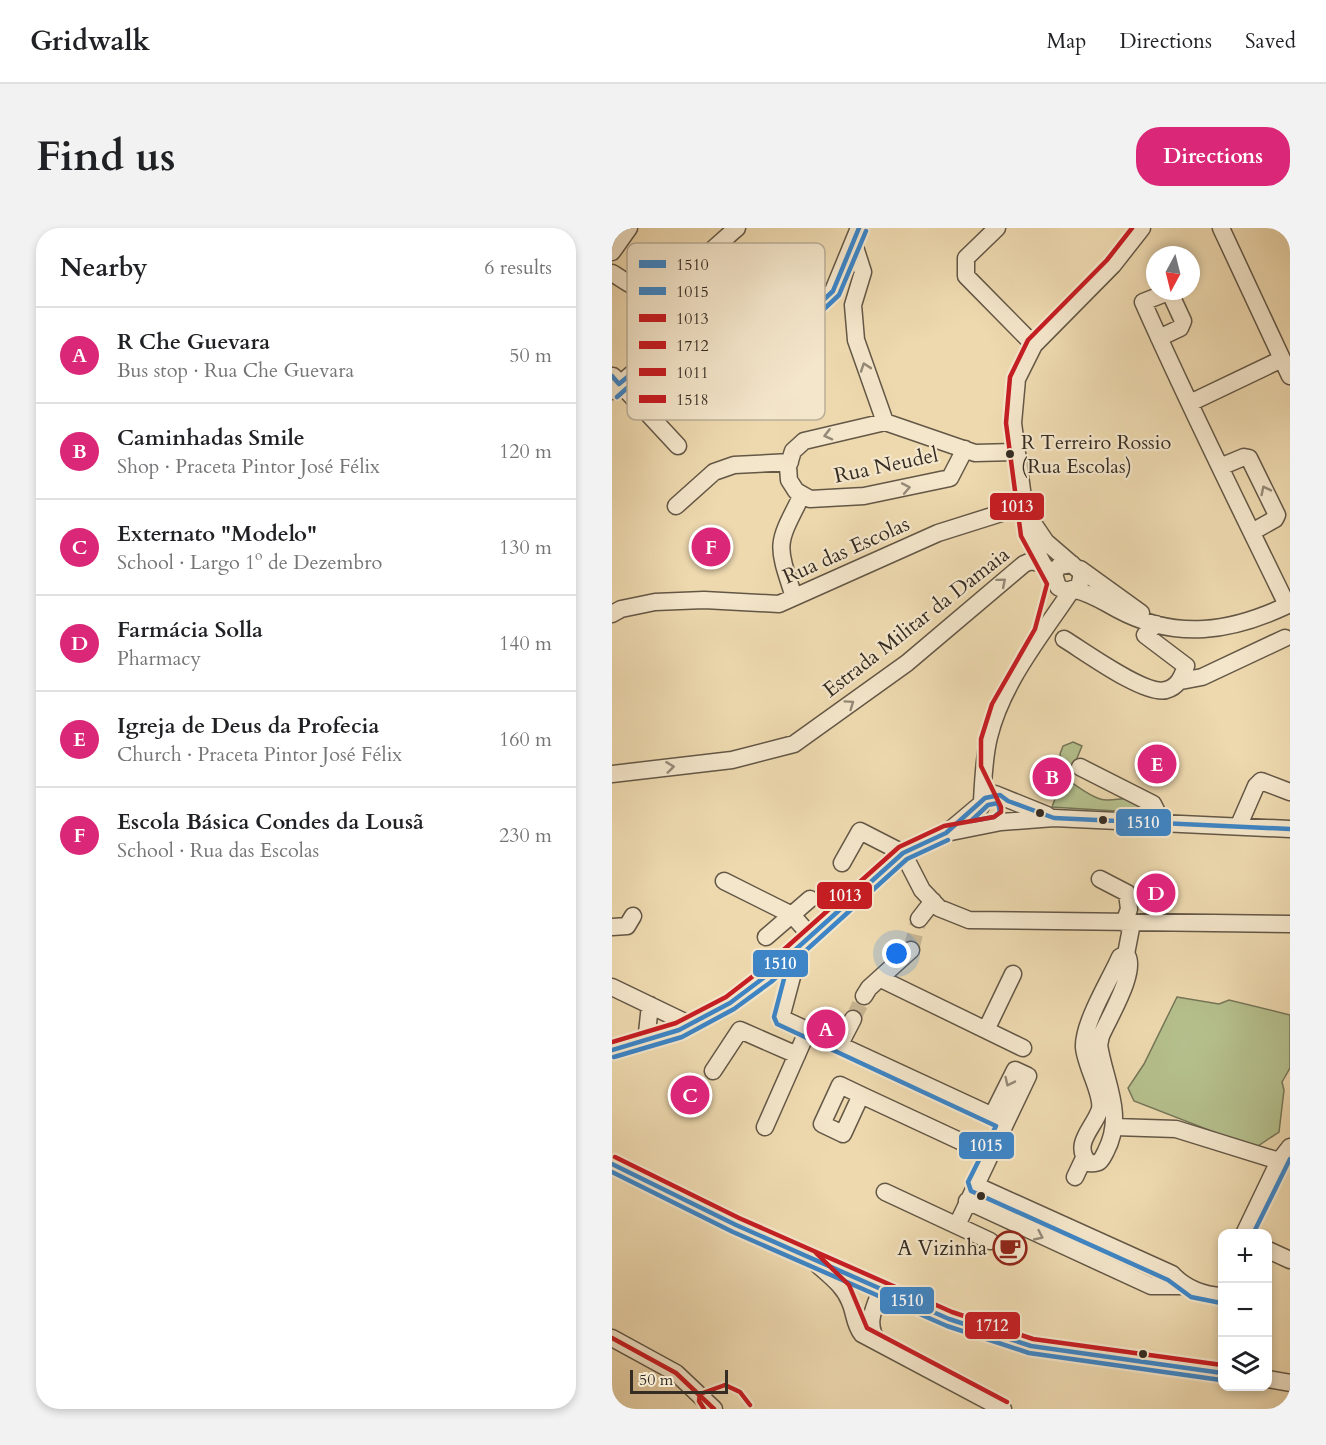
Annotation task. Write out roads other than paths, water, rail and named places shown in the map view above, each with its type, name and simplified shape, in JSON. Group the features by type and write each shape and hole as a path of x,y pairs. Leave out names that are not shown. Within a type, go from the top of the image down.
{"street":[{"path":"612,252 629,228"},
{"path":"719,243 737,228"},
{"path":"997,228 966,258 966,276 1034,345"},
{"path":"1142,228 1113,265 1034,345 1017,379 1013,423 1015,452 1028,535 1043,564 1062,590 1093,594 1117,610 1179,630 1235,626 1288,604 1220,468 1159,338 1143,302 1166,293 1172,295 1184,321 1180,328 1159,338"},
{"path":"1221,228 1290,376"},
{"path":"825,298 833,291 857,236"},
{"path":"857,236 862,272 853,305 856,340 885,422"},
{"path":"612,273 627,281"},
{"path":"1190,403 1282,359"},
{"path":"627,375 614,384 627,397"},
{"path":"651,420 678,446"},
{"name":"Rua Neudel","path":"790,462 793,451 804,441 885,422 975,453 1015,452"},
{"name":"Rua Neudel","path":"802,495 810,499 835,500 950,478 965,449"},
{"path":"1220,468 1244,457 1249,458 1277,515 1275,519 1252,532"},
{"path":"676,506 714,472 734,465 790,462 789,480 796,491 802,495 781,537 780,555 794,597"},
{"name":"Rua das Escolas","path":"612,614 621,609 656,602 704,600 779,604 938,533 1014,509 1024,509"},
{"path":"1024,509 1046,542 1156,624"},
{"name":"Estrada Militar da Damaia","path":"612,774 732,760 794,744 907,663 1024,564 1031,561 1043,564"},
{"path":"1042,631 1059,566 1076,566"},
{"path":"999,823 983,817 982,803 989,736 1000,706 1042,631 1083,578 1076,566"},
{"path":"1156,624 1145,635 1186,666 1181,681"},
{"path":"1064,639 1148,689 1166,691 1181,681 1202,677 1285,638"},
{"path":"987,759 1005,799 1008,816 999,823"},
{"path":"1080,767 1153,804 1162,822"},
{"path":"1239,825 1256,786 1261,781 1290,792"},
{"path":"946,833 990,795 1054,818"},
{"path":"612,1050 646,1042 691,1025 730,1003 812,936 903,853 946,833 999,823 1054,818 1290,829"},
{"path":"842,863 860,831 903,853 922,890 939,908 969,920 1290,924"},
{"path":"1084,1158 1089,1162 1100,1162 1114,1127 1115,1106 1099,1045 1130,972 1130,959 1126,954 1129,909 1127,893 1100,879"},
{"path":"724,881 792,915 812,936"},
{"path":"766,937 810,899"},
{"path":"919,919 933,901"},
{"path":"612,927 627,926 633,916"},
{"path":"864,996 869,988 911,950"},
{"path":"1075,1178 1084,1158 1083,1142 1100,1110 1100,1102 1087,1064 1084,1046 1086,1032 1120,957 1126,954"},
{"path":"783,961 792,973 781,1018 999,1119 990,1155 957,1225"},
{"path":"986,1030 1012,974"},
{"path":"881,979 1023,1048"},
{"path":"612,987 691,1025"},
{"path":"646,1042 650,1005"},
{"path":"839,1046 853,1019"},
{"path":"713,1071 741,1030 797,1055"},
{"path":"765,1127 807,1032"},
{"path":"861,1095 990,1155"},
{"path":"1114,1127 1176,1129 1279,1161"},
{"path":"1246,1229 1279,1161 1290,1147"},
{"path":"612,1164 811,1259 949,1319 1031,1346 1218,1372"},
{"path":"975,1185 1172,1274 1183,1286"},
{"path":"885,1192 990,1241"},
{"path":"967,1201 1151,1286 1183,1286 1218,1295"},
{"path":"1272,1252 1290,1260"},
{"path":"811,1259 844,1289 851,1303 857,1328 879,1343 1003,1409"},
{"path":"879,1343 873,1336 870,1324 882,1288"},
{"path":"612,1338 676,1373 714,1409"},
{"path":"1272,1380 1290,1383"}],"tunnel":[{"path":"911,950 919,919"},
{"path":"853,1019 864,996"}],"place":[{"name":"R Terreiro Rossio (Rua Escolas)","path":"1010,454"},
{"name":"Escola Básica Condes da Lousã","path":"711,547"},
{"name":"Igreja de Deus da Profecia","path":"1157,764"},
{"name":"Caminhadas Smile","path":"1052,777"},
{"name":"Farmácia Solla","path":"1156,893"},
{"name":"R Che Guevara","path":"826,1029"},
{"name":"Externato \"Modelo\"","path":"690,1095"},
{"name":"A Vizinha","path":"1010,1248"}]}
